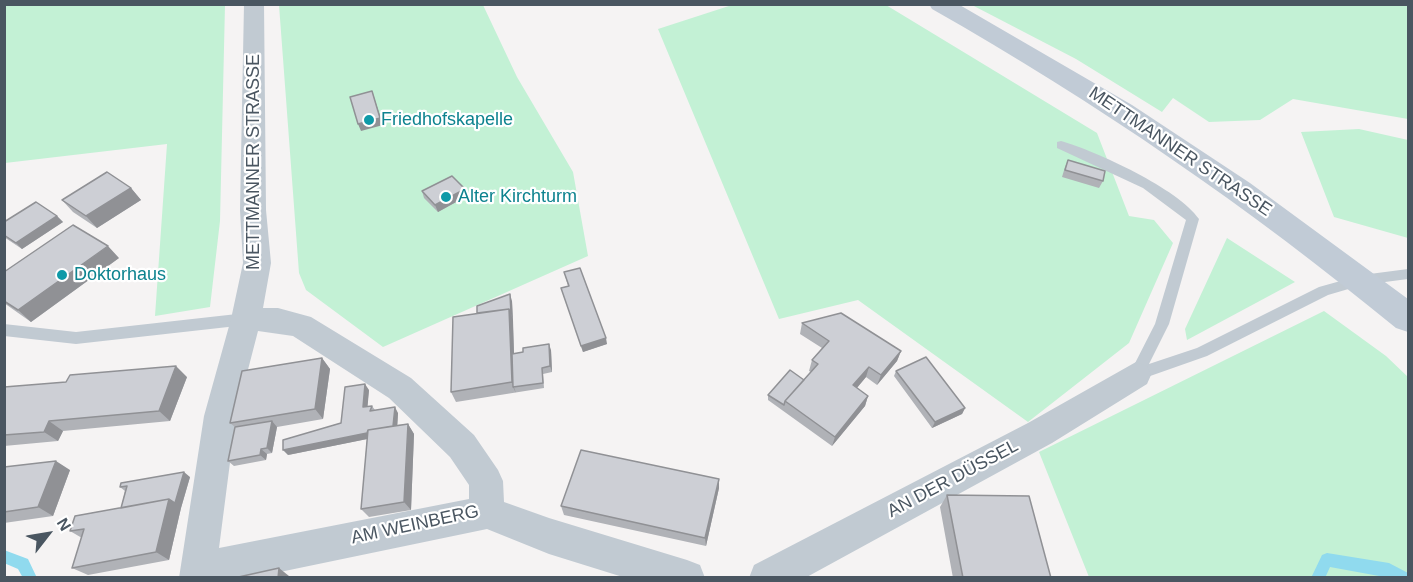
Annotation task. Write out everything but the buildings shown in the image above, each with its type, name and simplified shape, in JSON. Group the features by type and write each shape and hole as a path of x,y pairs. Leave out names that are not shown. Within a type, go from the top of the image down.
{"main road":[{"name":"METTMANNER STRASSE","path":"940,4 1004,39 1169,140 1362,280 1408,318"}],"street":[{"name":"METTMANNER STRASSE","path":"197,574 220,416 246,319 257,263 253,210 254,4"},
{"name":"AM WEINBERG","path":"197,574 487,512 486,481 462,446 400,388 301,326 278,320 246,319"},
{"name":"AN DER DÜSSEL","path":"767,578 1040,433 1136,375"},
{"path":"487,512 549,536 687,578"}],"lane":[{"path":"1061,145 1133,175 1181,207 1193,219 1162,324 1136,375"},
{"name":"AN DER DÜSSEL","path":"1136,375 1202,352 1324,291 1362,280 1408,274"},
{"path":"4,330 76,338 246,319"}],"green space":[{"path":"4,5 225,5 220,221 210,307 155,316 167,144 5,163"},
{"path":"279,5 483,5 517,77 573,172 588,256 383,347 306,290 299,273"},
{"path":"732,5 886,5 1097,133 1129,216 1154,220 1173,243 1129,343 1028,422 858,300 779,319 658,29"},
{"path":"972,5 1408,5 1408,119 1293,99 1260,120 1209,122 1173,98 1162,112 1076,59"},
{"path":"1359,129 1408,140 1408,238 1334,217 1301,132"},
{"path":"1227,238 1295,282 1187,340 1185,329"},
{"path":"1324,311 1386,356 1408,377 1408,577 1089,577 1039,452"}],"waterway":[{"path":"4,556 23,564 30,578"},
{"path":"1318,578 1327,560 1389,570 1405,578"}],"place":[{"name":"Friedhofskapelle","path":"369,120"},
{"name":"Alter Kirchturm","path":"446,197"},
{"name":"Doktorhaus","path":"62,275"}]}
